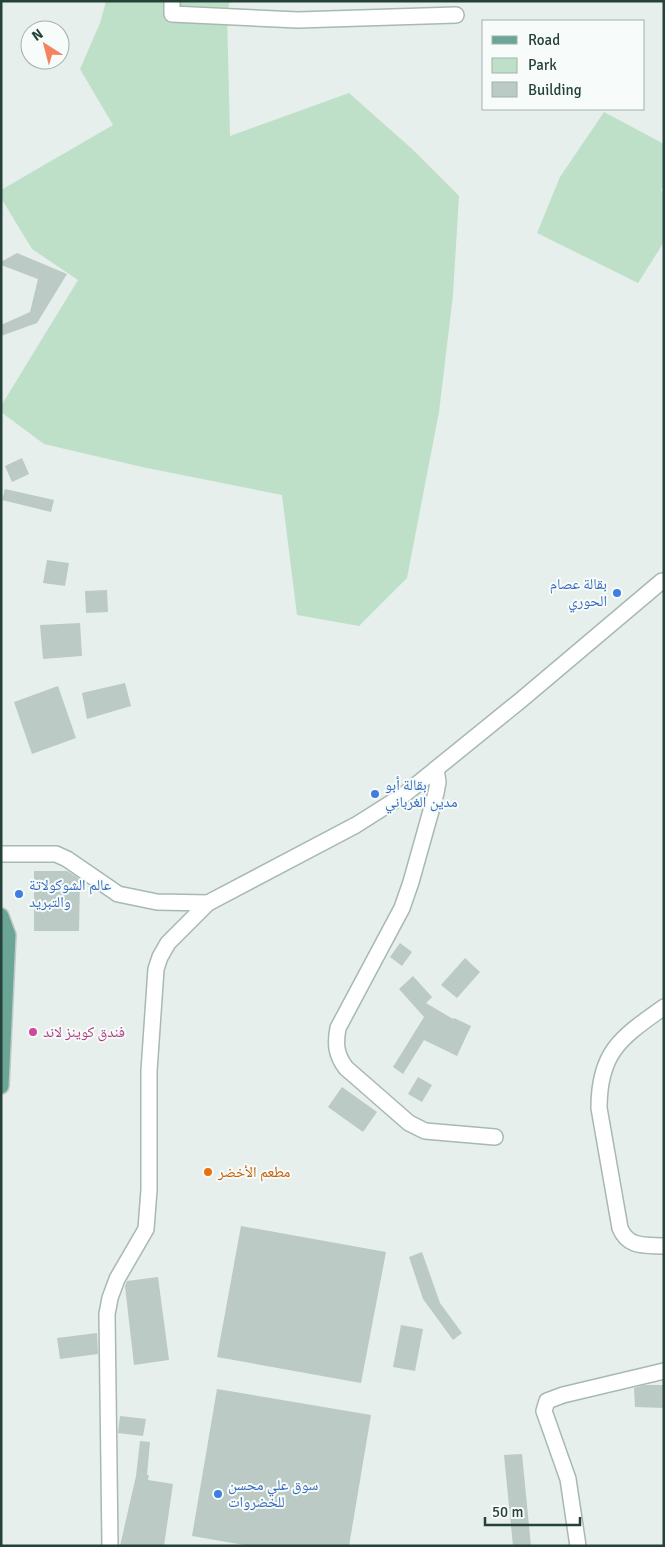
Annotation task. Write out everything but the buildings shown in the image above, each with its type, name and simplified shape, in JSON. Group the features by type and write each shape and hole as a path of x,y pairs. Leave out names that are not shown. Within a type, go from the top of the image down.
{"main road":[{"path":"1,916 8,935 1,1086"}],"street":[{"path":"172,1 172,14 191,15 298,20 456,15"},
{"path":"110,1546 108,1314 110,1298 117,1279 146,1229 149,1190 149,1071 156,969 168,943 208,903 356,825 405,794 521,700 662,581"},
{"path":"436,769 438,782 436,793 402,908 338,1028 335,1041 336,1050 346,1068 409,1123 425,1131 495,1137"},
{"path":"1,854 56,854 67,859 118,894 157,902 208,903"},
{"path":"664,1006 620,1041 607,1061 599,1090 599,1108 620,1228 624,1236 636,1244 664,1246"},
{"path":"578,1546 568,1478 544,1411 547,1402 563,1395 664,1371"}],"green space":[{"path":"106,1 230,1 227,13 230,136 349,93 411,148 459,196 453,295 439,412 407,578 359,626 297,615 282,495 142,467 44,444 1,412 1,406 78,280 32,249 1,198 1,190 113,125 80,69 100,23"},
{"path":"604,112 664,144 664,185 661,190 664,193 664,242 638,283 537,233 560,177"}],"place":[{"name":"بقالة عصام الحوري","path":"617,593"},
{"name":"بقالة أبو مدين الغرباني","path":"375,794"},
{"name":"عالم الشوكولاتة والتبريد","path":"19,894"},
{"name":"فندق كوينز لاند","path":"33,1032"},
{"name":"مطعم الأخضر","path":"208,1172"},
{"name":"سوق علي محسن للخضروات","path":"218,1494"}]}
